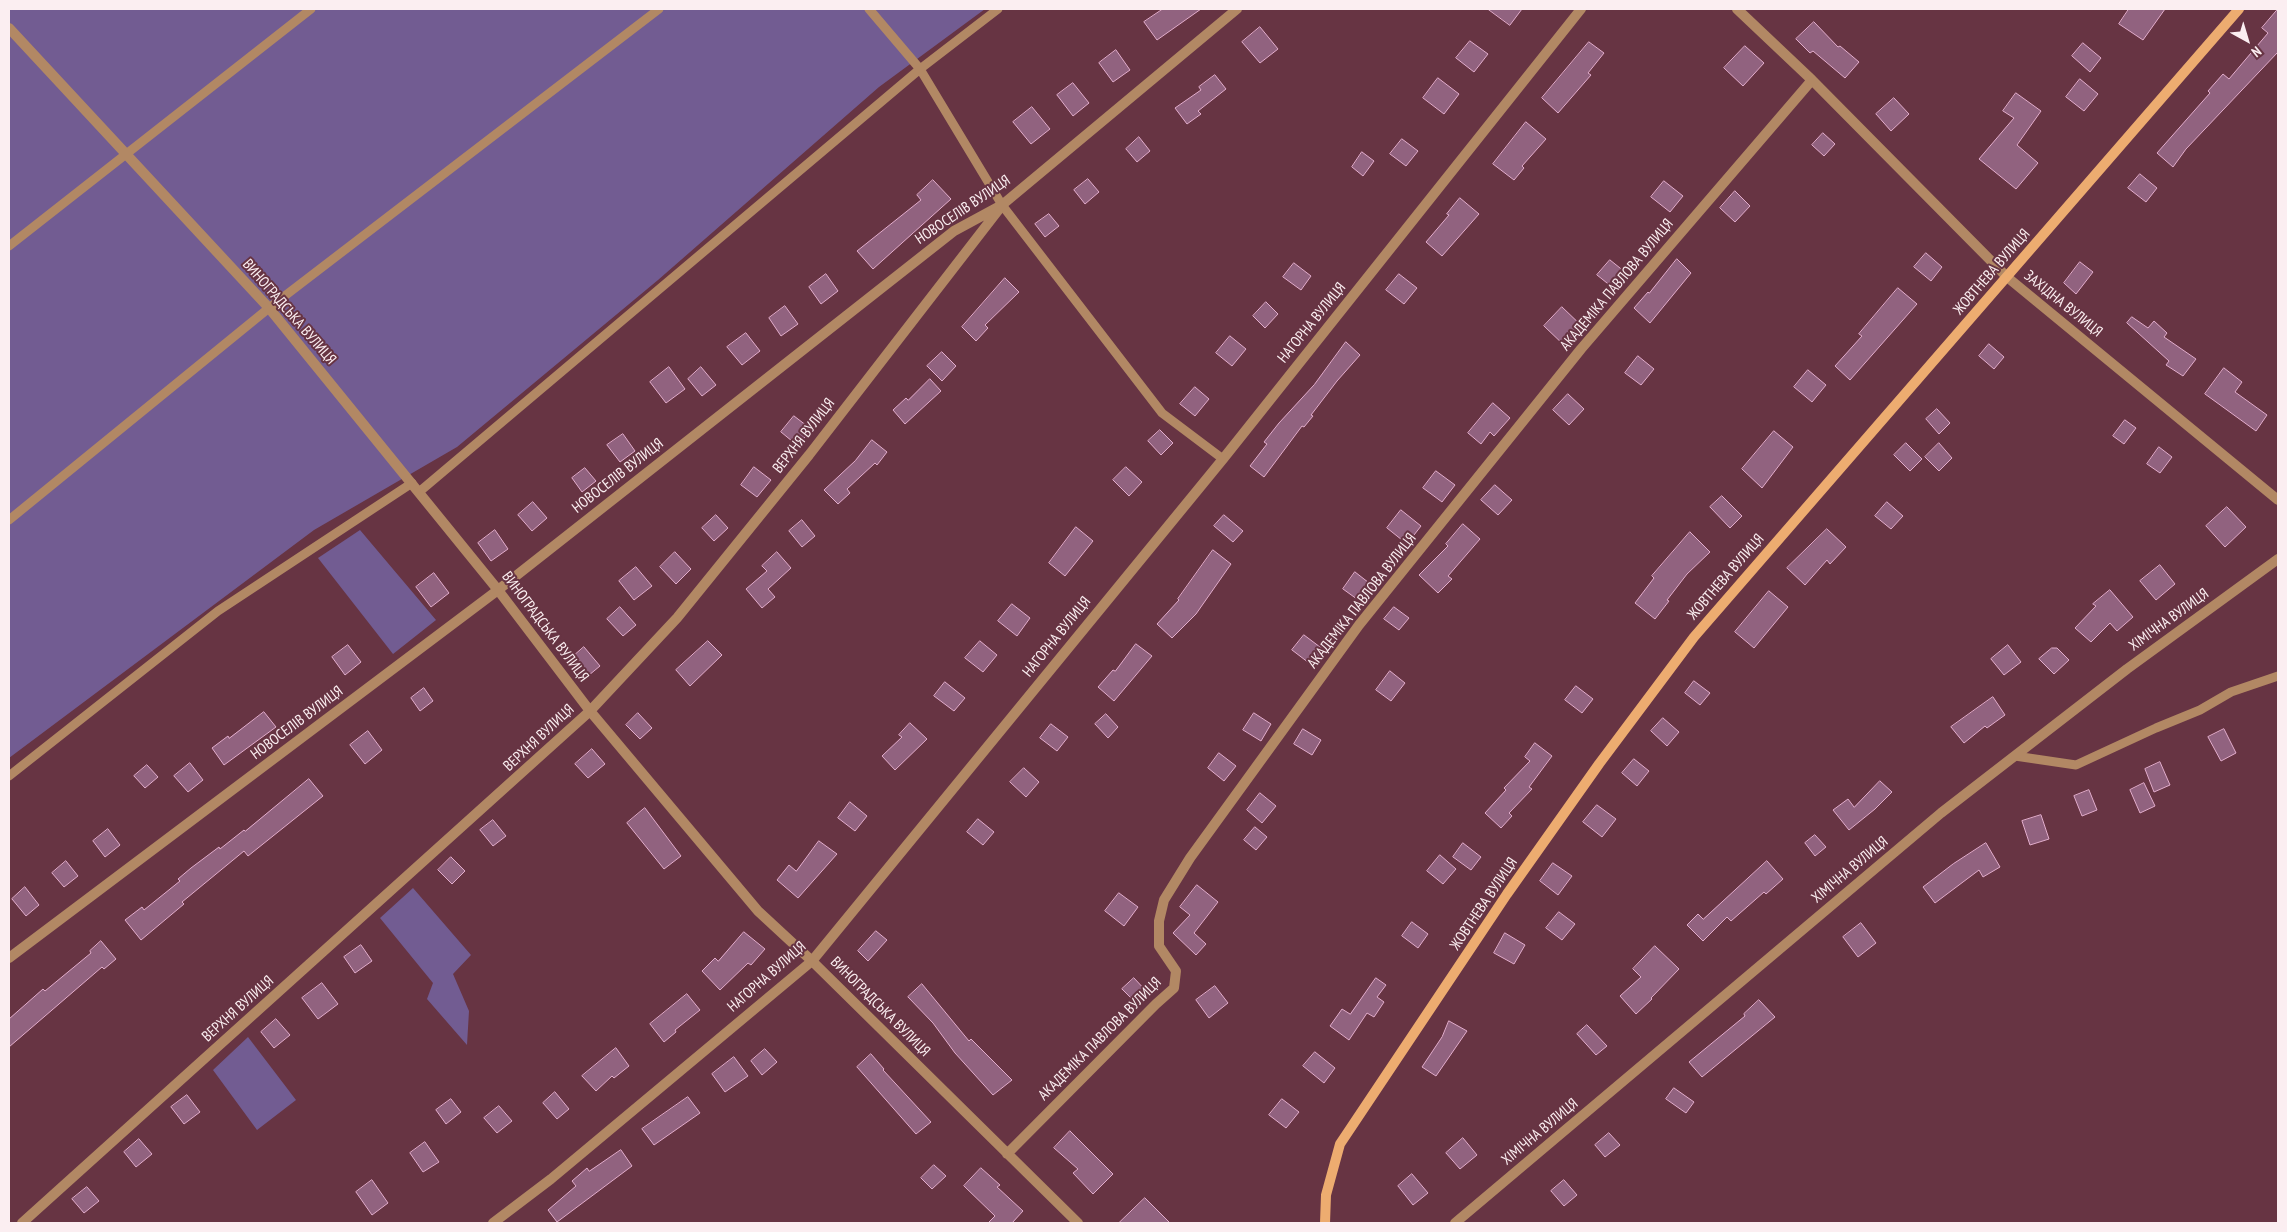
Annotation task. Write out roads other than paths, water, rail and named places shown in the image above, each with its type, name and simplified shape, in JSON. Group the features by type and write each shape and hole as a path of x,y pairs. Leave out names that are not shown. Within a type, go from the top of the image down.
{"main road":[{"name":"ЖОВТНЕВА ВУЛИЦЯ","path":"1325,1223 1326,1195 1340,1144 1507,894 1599,764 1694,637 2239,9"}],"street":[{"name":"НОВОСЕЛІВ ВУЛИЦЯ","path":"9,958 498,590 954,231 1002,205 1237,9"},
{"name":"НАГОРНА ВУЛИЦЯ","path":"493,1223 559,1172 812,961 1222,459 1581,9"},
{"name":"ЗАХІДНА ВУЛИЦЯ","path":"1737,9 1812,80 2007,277 2278,500"},
{"name":"ВИНОГРАДСЬКА ВУЛИЦЯ","path":"9,28 269,308 498,590 590,711 758,911 812,961 1078,1223"},
{"name":"АКАДЕМІКА ПАВЛОВА ВУЛИЦЯ","path":"1007,1154 1174,988 1176,971 1159,946 1160,921 1164,900 1190,858 1359,625 1581,350 1812,80"},
{"name":"ВЕРХНЯ ВУЛИЦЯ","path":"22,1223 590,711 683,610 808,455 1002,205"},
{"name":"ХІМІЧНА ВУЛИЦЯ","path":"1455,1223 1941,813 2127,669 2278,559"}],"lane":[{"path":"9,246 311,9"},
{"path":"9,520 269,308 659,9"},
{"path":"869,9 920,68 1002,205 1162,414 1222,459"},
{"path":"419,492 920,68 998,9"},
{"path":"9,776 218,611 412,483"},
{"path":"2015,756 2076,765 2200,710 2231,692 2278,676"}]}
